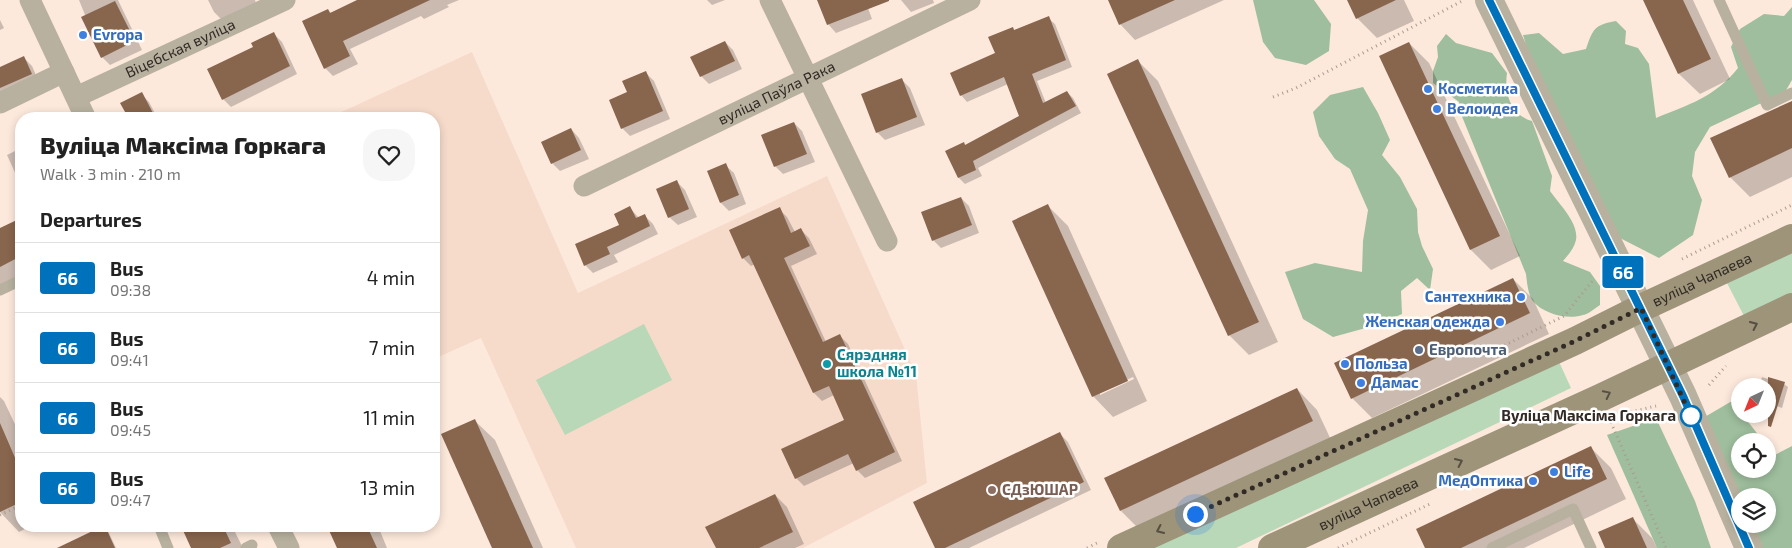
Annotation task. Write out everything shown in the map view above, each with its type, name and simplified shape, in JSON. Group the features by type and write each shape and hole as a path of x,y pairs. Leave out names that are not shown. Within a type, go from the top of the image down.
{"main road":[{"name":"вуліца Чапаева","path":"1121,548 1575,341 1641,308 1792,238"},
{"name":"вуліца Чапаева","path":"1272,548 1600,398 1792,307"}],"street":[{"path":"30,0 83,112"},
{"name":"Віцебская вуліца","path":"76,97 285,0"},
{"path":"770,0 806,78 887,241"},
{"name":"вуліца Паўла Рака","path":"584,186 970,0"},
{"path":"1489,0 1641,308 1749,548"},
{"path":"0,103 64,72"},
{"path":"281,532 289,548"}],"lane":[{"path":"1719,0 1767,105 1792,93"},
{"path":"0,290 15,283"},
{"path":"1492,548 1573,510 1591,548"},
{"path":"161,532 168,548"}],"path":[{"path":"1273,97 1296,88 1464,0"},
{"path":"1682,260 1792,205"},
{"path":"1709,385 1729,361"},
{"path":"1609,417 1666,548"},
{"path":"0,515 15,509"}],"shaded area":[{"path":"472,52 578,293 827,176 916,374 927,483 803,548 576,548 481,338 440,356 440,112 341,112"}],"green space":[{"path":"1253,0 1314,0 1331,24 1329,51 1306,65 1275,58 1263,42"},
{"path":"1792,7 1792,80 1785,92 1710,127 1695,152 1692,176 1702,200 1693,235 1659,258 1618,237 1540,89 1523,35 1539,33 1563,54 1586,49 1595,29 1603,24 1616,21 1626,31 1625,44 1638,48 1649,64 1656,118 1700,99 1729,78 1738,68 1731,47 1740,29 1764,14 1784,16"},
{"path":"1446,34 1456,43 1492,53 1507,73 1506,81 1510,103 1519,114 1532,121 1552,176 1550,191 1571,220 1576,234 1574,246 1563,261 1590,272 1600,286 1600,305 1587,313 1570,317 1556,315 1537,306 1531,298 1526,274 1461,114 1459,102 1433,83 1433,71 1438,57 1437,46"},
{"path":"1363,87 1378,113 1390,140 1382,155 1400,177 1417,209 1418,232 1422,246 1433,269 1430,290 1417,278 1401,291 1402,314 1373,326 1333,337 1303,319 1285,272 1315,263 1362,272 1363,241 1368,210 1350,169 1335,159 1319,136 1313,112 1330,95"},
{"path":"1792,253 1792,293 1744,316 1727,283"},
{"path":"644,324 672,380 565,435 536,380"},
{"path":"1555,353 1571,388 1236,548 1139,548"},
{"path":"1731,402 1731,423 1749,423 1757,433 1731,433 1731,477 1703,418"},
{"path":"1656,418 1695,501 1711,548 1657,548 1607,435"},
{"path":"1792,446 1792,548 1763,548 1756,533 1776,533 1776,488 1736,488 1731,478 1776,478 1776,454"}],"building":[{"path":"357,0 430,0 343,41 350,56 324,69 302,21 328,9 330,13"},
{"path":"817,0 889,0 889,1 827,25"},
{"path":"1108,0 1175,0 1119,25"},
{"path":"1347,0 1396,0 1356,19"},
{"path":"1643,0 1683,0 1711,59 1678,74"},
{"path":"115,1 135,41 101,58 81,17"},
{"path":"1049,16 1066,60 1032,74 1043,103 1067,91 1076,106 973,161 976,170 958,178 945,151 964,142 965,145 1019,116 1004,77 960,96 950,73 995,53 988,37 1013,27 1014,30"},
{"path":"274,32 290,66 222,100 207,69 253,47 251,43"},
{"path":"725,41 735,61 700,77 690,57"},
{"path":"1409,42 1500,236 1470,250 1379,56"},
{"path":"24,56 32,74 0,88 0,67"},
{"path":"1138,59 1259,322 1228,336 1107,74"},
{"path":"646,71 663,111 621,129 609,100 627,92 622,81"},
{"path":"902,78 917,117 876,133 861,94"},
{"path":"142,92 152,112 125,112 120,103"},
{"path":"1792,101 1792,148 1729,178 1710,138"},
{"path":"794,122 807,154 774,167 761,135"},
{"path":"571,128 581,150 551,164 541,142"},
{"path":"726,163 739,195 720,203 707,171"},
{"path":"677,180 689,209 668,218 656,189"},
{"path":"961,197 972,225 932,241 921,212"},
{"path":"1048,204 1128,381 1092,397 1012,221"},
{"path":"630,206 636,218 645,214 650,226 607,247 610,254 584,266 575,244 619,225 614,214"},
{"name":"Сярэдняя школа №11","path":"780,207 791,233 801,228 810,246 784,258 823,342 840,334 895,452 856,471 848,454 795,479 781,449 844,420 829,386 813,393 749,255 742,259 729,230"},
{"path":"15,221 15,259 0,267 0,228"},
{"path":"1513,278 1530,313 1351,399 1334,363"},
{"path":"1776,379 1785,382 1776,411"},
{"path":"1297,388 1313,421 1120,511 1104,478"},
{"path":"475,419 533,548 492,548 441,434"},
{"path":"0,423 15,458 15,505 0,512"},
{"path":"1060,432 1084,482 945,548 935,548 913,502"},
{"path":"1591,446 1607,479 1461,548 1425,548 1416,529"},
{"path":"775,494 793,532 759,548 716,548 705,527"},
{"path":"1633,517 1647,548 1605,548 1598,532"},
{"path":"90,532 108,532 115,548 57,548"},
{"path":"184,532 226,532 231,543 220,548 191,548"},
{"path":"330,532 370,532 377,548 337,548"}],"bus line":[{"name":"66","path":"1489,0 1683,396 1749,548"}],"place":[{"name":"Evropa","path":"83,35"},
{"name":"Косметика","path":"1428,89"},
{"name":"Велоидея","path":"1437,109"},
{"name":"Сантехника","path":"1521,297"},
{"name":"Женская одежда","path":"1500,322"},
{"name":"Европочта","path":"1419,350"},
{"name":"Сярэдняя школа №11","path":"827,364"},
{"name":"Польза","path":"1345,364"},
{"name":"Дамас","path":"1361,383"},
{"name":"Вуліца Максіма Горкага","path":"1691,416"},
{"name":"Life","path":"1554,472"},
{"name":"МедОптика","path":"1533,481"},
{"name":"СДзЮШАР","path":"992,490"}],"route":[{"path":"1195,514 1575,341 1641,308 1691,416"}]}
